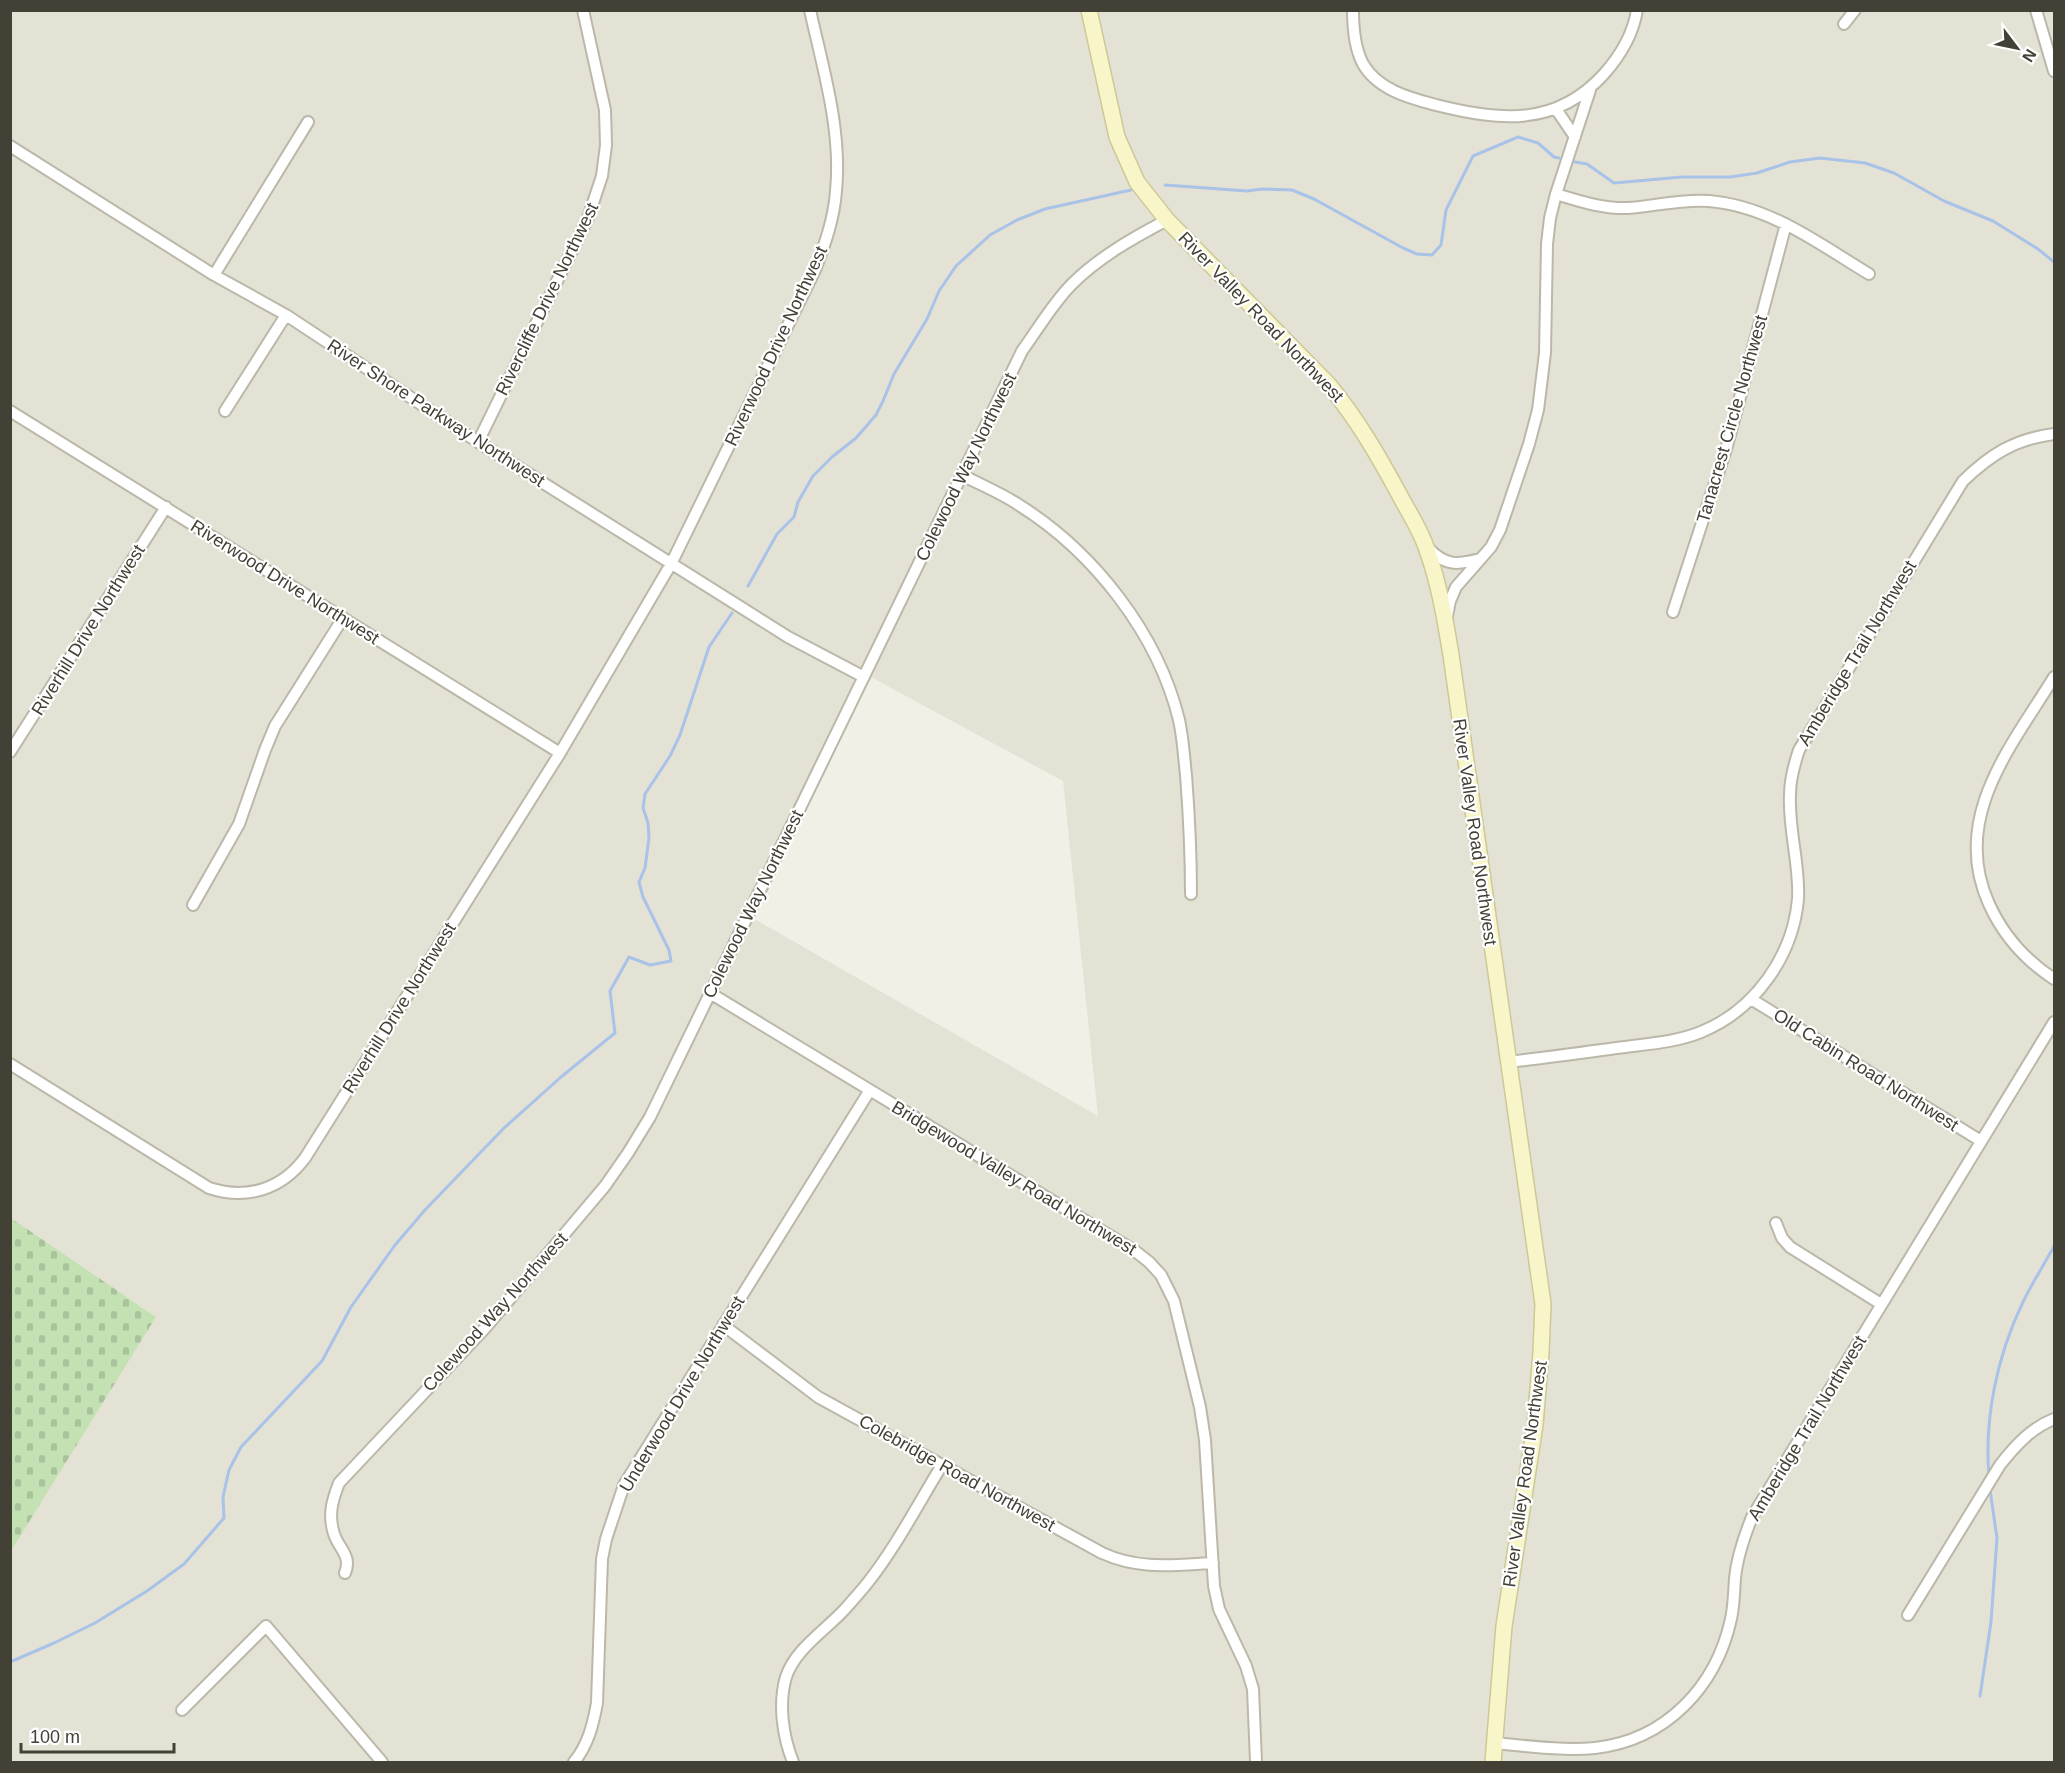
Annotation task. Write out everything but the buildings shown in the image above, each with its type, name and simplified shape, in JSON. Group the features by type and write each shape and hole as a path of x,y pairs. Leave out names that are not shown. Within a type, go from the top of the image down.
{"street":[{"name":"Rivercliffe Drive Northwest","path":"478,442 588,219 602,176 606,145 605,110 583,10"},
{"name":"Riverwood Drive Northwest","path":"671,564 815,270 829,231 836,192 838,155 834,120 810,10"},
{"name":"River Valley Road Northwest","path":"1089,10 1116,137 1137,182 1167,220 1329,385 1349,410 1384,464 1426,547 1445,619 1543,1304 1534,1425 1504,1626 1493,1762"},
{"path":"1353,10 1357,46 1363,64 1378,80 1398,94 1471,114 1510,118 1542,114 1565,105 1590,90 1617,59 1635,22 1637,10"},
{"path":"1844,24 1855,10"},
{"path":"2036,10 2055,70"},
{"path":"1445,619 1456,586 1491,547 1500,530 1538,410 1545,353 1547,244 1556,194 1590,90"},
{"path":"1556,109 1575,137"},
{"path":"214,275 308,122"},
{"name":"River Shore Parkway Northwest","path":"10,146 214,275 286,315 478,442 788,637 864,677"},
{"path":"1556,194 1584,203 1616,208 1687,201 1712,201 1762,213 1786,224 1869,274"},
{"name":"Colewood Way Northwest","path":"345,1573 348,1566 347,1558 335,1536 330,1518 332,1500 339,1484 486,1327 605,1186 650,1117 1022,351 1071,285 1103,258 1167,220"},
{"name":"Tanacrest Circle Northwest","path":"1673,612 1726,446 1786,224"},
{"path":"225,411 286,315"},
{"name":"Riverwood Drive Northwest","path":"10,411 560,753"},
{"name":"Amberidge Trail Northwest","path":"1508,1062 1684,1038 1722,1022 1751,999 1780,960 1789,940 1795,917 1798,880 1790,795 1792,773 1798,750 1963,481 1983,461 2009,445 2035,436 2055,434"},
{"path":"962,475 1019,505 1069,543 1093,567 1136,620 1154,649 1170,689 1183,745 1191,836 1191,894"},
{"name":"Riverhill Drive Northwest","path":"10,752 166,507"},
{"path":"1426,547 1438,558 1451,563 1462,564 1480,559"},
{"name":"Riverhill Drive Northwest","path":"10,1064 209,1188 235,1194 262,1191 286,1178 305,1158 560,753 671,564"},
{"path":"192,905 239,824 275,726 343,618"},
{"path":"2055,677 1996,771 1978,819 1976,846 1977,866 1984,893 1996,919 2009,939 2026,958 2055,979"},
{"name":"Bridgewood Valley Road Northwest","path":"710,993 1135,1251 1161,1275 1174,1301 1200,1407 1205,1440 1214,1586 1219,1609 1246,1666 1253,1689 1256,1762"},
{"name":"Old Cabin Road Northwest","path":"1751,999 1980,1141"},
{"name":"Amberidge Trail Northwest","path":"1494,1743 1576,1749 1613,1744 1656,1728 1692,1700 1712,1671 1726,1639 1732,1617 1738,1558 1752,1517 1980,1141 2055,1022"},
{"name":"Underwood Drive Northwest","path":"574,1762 587,1742 597,1703 602,1559 618,1502 632,1469 870,1090"},
{"path":"1776,1223 1782,1238 1790,1247 1881,1304"},
{"name":"Colebridge Road Northwest","path":"723,1325 819,1398 1116,1559 1148,1566 1213,1563"},
{"path":"1908,1615 2000,1465 2016,1444 2032,1431 2055,1419"},
{"path":"793,1762 783,1729 783,1693 791,1666 869,1581 942,1465"},
{"path":"182,1710 266,1626 382,1762"}],"shaded area":[{"path":"11,11 2054,11 2054,1762 11,1762 10,1551 156,1317 11,1218","holes":["858,670 1063,781 1098,1116 751,917 820,779"]}],"green space":[{"path":"11,1218 156,1317 11,1551"}],"waterway":[{"path":"1165,185 1247,191 1292,190 1314,199 1403,248 1417,254 1432,255 1441,245 1446,210 1473,156 1518,137 1538,143 1554,157 1559,158"},
{"path":"1575,162 1587,164 1614,183 1682,177 1730,177 1757,173 1790,162 1820,158 1865,163 1894,173 1944,201 1993,221 2038,249 2054,262"},
{"path":"748,586 777,534 794,517 798,502 813,476 856,438 876,415 894,374 927,319 939,291 956,266 990,235 1017,220 1045,209 1131,190"},
{"path":"10,1662 95,1623 147,1591 184,1564 224,1518 223,1497 229,1470 241,1447 322,1361 351,1307 395,1245 425,1210 504,1128 615,1033 610,991 629,957 650,965 671,961 669,950 643,897 639,882 645,868 649,838 648,823 643,808 645,794 670,756 680,735 709,647 732,613"},
{"path":"1989,1477 1989,1432 1999,1366 2023,1302 2054,1246"},
{"path":"1980,1696 1991,1622 1997,1538 1990,1490"}]}
